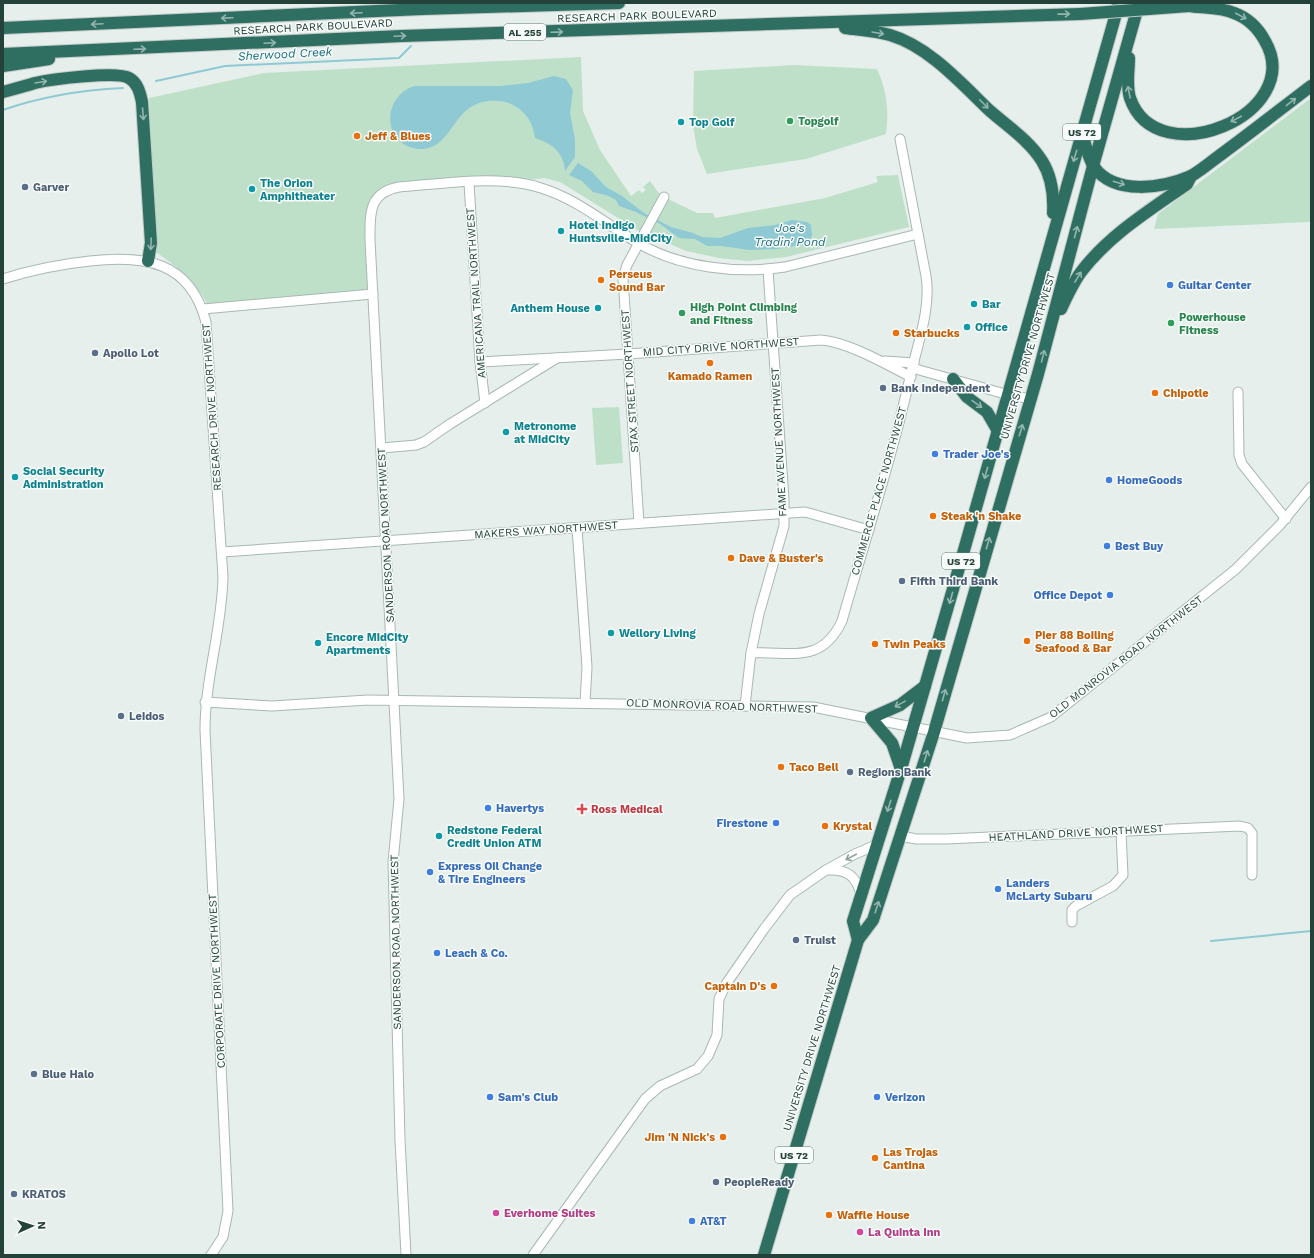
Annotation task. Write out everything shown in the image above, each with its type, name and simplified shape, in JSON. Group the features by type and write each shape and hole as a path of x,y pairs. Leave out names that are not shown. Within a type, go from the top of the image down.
{"highway":[{"name":"RESEARCH PARK BOULEVARD","path":"3,28 414,10 619,3"},
{"name":"UNIVERSITY DRIVE NORTHWEST","path":"858,940 853,920 901,769 1008,396 1054,226 1119,3"},
{"name":"UNIVERSITY DRIVE NORTHWEST","path":"764,1255 858,940 873,920 934,732 1048,337 1093,166 1139,3"},
{"name":"AL 255","path":"1189,6 1222,3"},
{"name":"RESEARCH PARK BOULEVARD","path":"3,54 402,36 1080,14 1189,6"},
{"path":"1129,40 1128,83 1130,97 1136,110 1144,120 1153,126 1164,131 1191,134 1205,132 1226,125 1243,116 1260,101 1271,78 1271,58 1268,46 1260,33 1244,17 1232,12 1189,6"},
{"path":"812,23 890,35 932,58 958,78 990,110 1020,136 1041,160 1052,184 1054,226"},
{"path":"3,66 111,50"},
{"path":"3,92 37,82 103,75 124,76 132,80 140,92 142,102 151,242 148,261"},
{"path":"1082,133 1093,166 1100,174 1109,180 1122,185 1137,187 1163,185 1192,175 1255,130 1311,86"},
{"path":"1048,337 1069,290 1092,258 1135,220 1187,184 1192,175"},
{"path":"953,379 967,397 988,412 998,431"},
{"path":"901,769 892,742 871,718 900,705 925,686"}],"street":[{"name":"COMMERCE PLACE NORTHWEST","path":"751,654 799,654 814,651 828,643 842,620 912,369 928,295 900,139"},
{"name":"SANDERSON ROAD NORTHWEST","path":"406,1255 400,1140 394,874 399,799 387,541 373,294 370,216 373,205 379,195 388,189 399,187 492,181 516,182 552,192 580,205 639,243 668,256 701,266 737,270 768,270 918,234"},
{"name":"AMERICANA TRAIL NORTHWEST","path":"469,182 480,362 485,403"},
{"name":"STAX STREET NORTHWEST","path":"639,523 624,278 627,265 664,196"},
{"name":"RESEARCH DRIVE NORTHWEST","path":"3,279 77,262 131,259 148,261 164,267 185,282 197,296 203,309 208,333 223,589 220,618 205,702"},
{"name":"FAME AVENUE NORTHWEST","path":"745,706 751,654 759,614 784,526 768,270"},
{"path":"203,309 373,294"},
{"name":"MID CITY DRIVE NORTHWEST","path":"480,362 628,354 827,340 881,361 953,379 1029,404"},
{"name":"MID CITY DRIVE NORTHWEST","path":"382,448 416,445 424,442 558,358"},
{"name":"MID CITY DRIVE NORTHWEST","path":"881,361 912,369"},
{"path":"1238,392 1240,455 1242,464 1286,519"},
{"name":"OLD MONROVIA ROAD NORTHWEST","path":"205,702 272,706 368,700 813,707 967,738 1010,735 1051,718 1236,569 1286,519 1311,487"},
{"name":"MAKERS WAY NORTHWEST","path":"222,552 805,512 868,530"},
{"path":"577,528 587,667 585,703"},
{"name":"CORPORATE DRIVE NORTHWEST","path":"205,702 205,754 228,1211 222,1237 211,1255"},
{"name":"HEATHLAND DRIVE NORTHWEST","path":"901,836 916,839 946,839 1240,826 1248,828 1252,833 1252,875"},
{"path":"1072,922 1072,910 1076,906 1113,886 1123,875 1121,832"},
{"path":"533,1255 645,1099 660,1086 697,1069 708,1056 717,1035 719,999 726,984 790,895 826,870 876,845"},
{"path":"826,870 842,870 851,875 856,880 861,894"}],"green space":[{"path":"581,57 583,111 600,150 631,196 639,190 642,193 646,190 643,187 650,181 659,193 672,201 697,213 713,213 715,218 825,198 878,182 876,176 898,175 909,227 786,257 747,261 719,258 686,251 639,231 560,182 544,178 516,182 399,187 373,205 373,294 208,305 203,296 185,275 156,252 149,98 264,73"},
{"name":"Topgolf","path":"794,65 877,69 885,93 887,117 886,134 806,159 707,174 697,149 693,125 694,71"},
{"path":"1311,98 1310,222 1154,229 1158,214"},
{"path":"619,407 623,463 596,465 592,408"}],"water":[{"path":"554,76 566,79 573,90 570,113 575,139 575,157 565,171 562,159 556,150 547,143 535,138 533,128 527,116 520,109 506,102 489,101 476,104 459,118 439,143 430,148 419,149 407,146 398,140 393,131 390,121 391,110 395,100 403,92 414,86 500,86 528,83"},
{"name":"Joe's Tradin' Pond","path":"578,163 591,171 606,187 622,196 644,213 671,227 702,237 720,238 748,228 775,225 792,220 807,222 811,225 812,236 807,244 777,249 749,250 722,246 707,246 695,239 679,238 660,224 636,212 619,206 616,200 609,196 593,192 582,181 569,175"}],"waterway":[{"name":"Sherwood Creek","path":"156,81 225,66 399,58 411,46"},
{"name":"Sherwood Creek","path":"3,110 62,94 123,88"},
{"path":"1211,941 1311,931"}],"place":[{"name":"Topgolf","path":"790,121"},
{"name":"Top Golf","path":"681,122"},
{"name":"Jeff & Blues","path":"357,136"},
{"name":"Garver","path":"25,187"},
{"name":"The Orion Amphitheater","path":"252,189"},
{"name":"Hotel Indigo Huntsville-MidCity","path":"561,231"},
{"name":"Perseus Sound Bar","path":"601,280"},
{"name":"Guitar Center","path":"1170,285"},
{"name":"Bar","path":"974,304"},
{"name":"Anthem House","path":"598,308"},
{"name":"High Point Climbing and Fitness","path":"682,313"},
{"name":"Powerhouse Fitness","path":"1171,323"},
{"name":"Office","path":"967,327"},
{"name":"Starbucks","path":"896,333"},
{"name":"Apollo Lot","path":"95,353"},
{"name":"Kamado Ramen","path":"710,363"},
{"name":"Bank Independent","path":"883,388"},
{"name":"Chipotle","path":"1155,393"},
{"name":"Metronome at MidCity","path":"506,432"},
{"name":"Trader Joe's","path":"935,454"},
{"name":"Social Security Administration","path":"15,477"},
{"name":"HomeGoods","path":"1109,480"},
{"name":"Steak 'n Shake","path":"933,516"},
{"name":"Best Buy","path":"1107,546"},
{"name":"Dave & Buster's","path":"731,558"},
{"name":"Fifth Third Bank","path":"902,581"},
{"name":"Office Depot","path":"1110,595"},
{"name":"Wellory Living","path":"611,633"},
{"name":"Pier 88 Boiling Seafood & Bar","path":"1027,641"},
{"name":"Encore MidCity Apartments","path":"318,643"},
{"name":"Twin Peaks","path":"875,644"},
{"name":"Leidos","path":"121,716"},
{"name":"Taco Bell","path":"781,767"},
{"name":"Regions Bank","path":"850,772"},
{"name":"Havertys","path":"488,808"},
{"name":"Ross Medical","path":"582,809"},
{"name":"Firestone","path":"776,823"},
{"name":"Krystal","path":"825,826"},
{"name":"Redstone Federal Credit Union ATM","path":"439,836"},
{"name":"Express Oil Change & Tire Engineers","path":"430,872"},
{"name":"Landers McLarty Subaru","path":"998,889"},
{"name":"Truist","path":"796,940"},
{"name":"Leach & Co.","path":"437,953"},
{"name":"Captain D's","path":"774,986"},
{"name":"Blue Halo","path":"34,1074"},
{"name":"Sam's Club","path":"490,1097"},
{"name":"Verizon","path":"877,1097"},
{"name":"Jim 'N Nick's","path":"723,1137"},
{"name":"Las Trojas Cantina","path":"875,1158"},
{"name":"PeopleReady","path":"716,1182"},
{"name":"KRATOS","path":"14,1194"},
{"name":"Everhome Suites","path":"496,1213"},
{"name":"Waffle House","path":"829,1215"},
{"name":"AT&T","path":"692,1221"},
{"name":"La Quinta Inn","path":"860,1232"}]}
